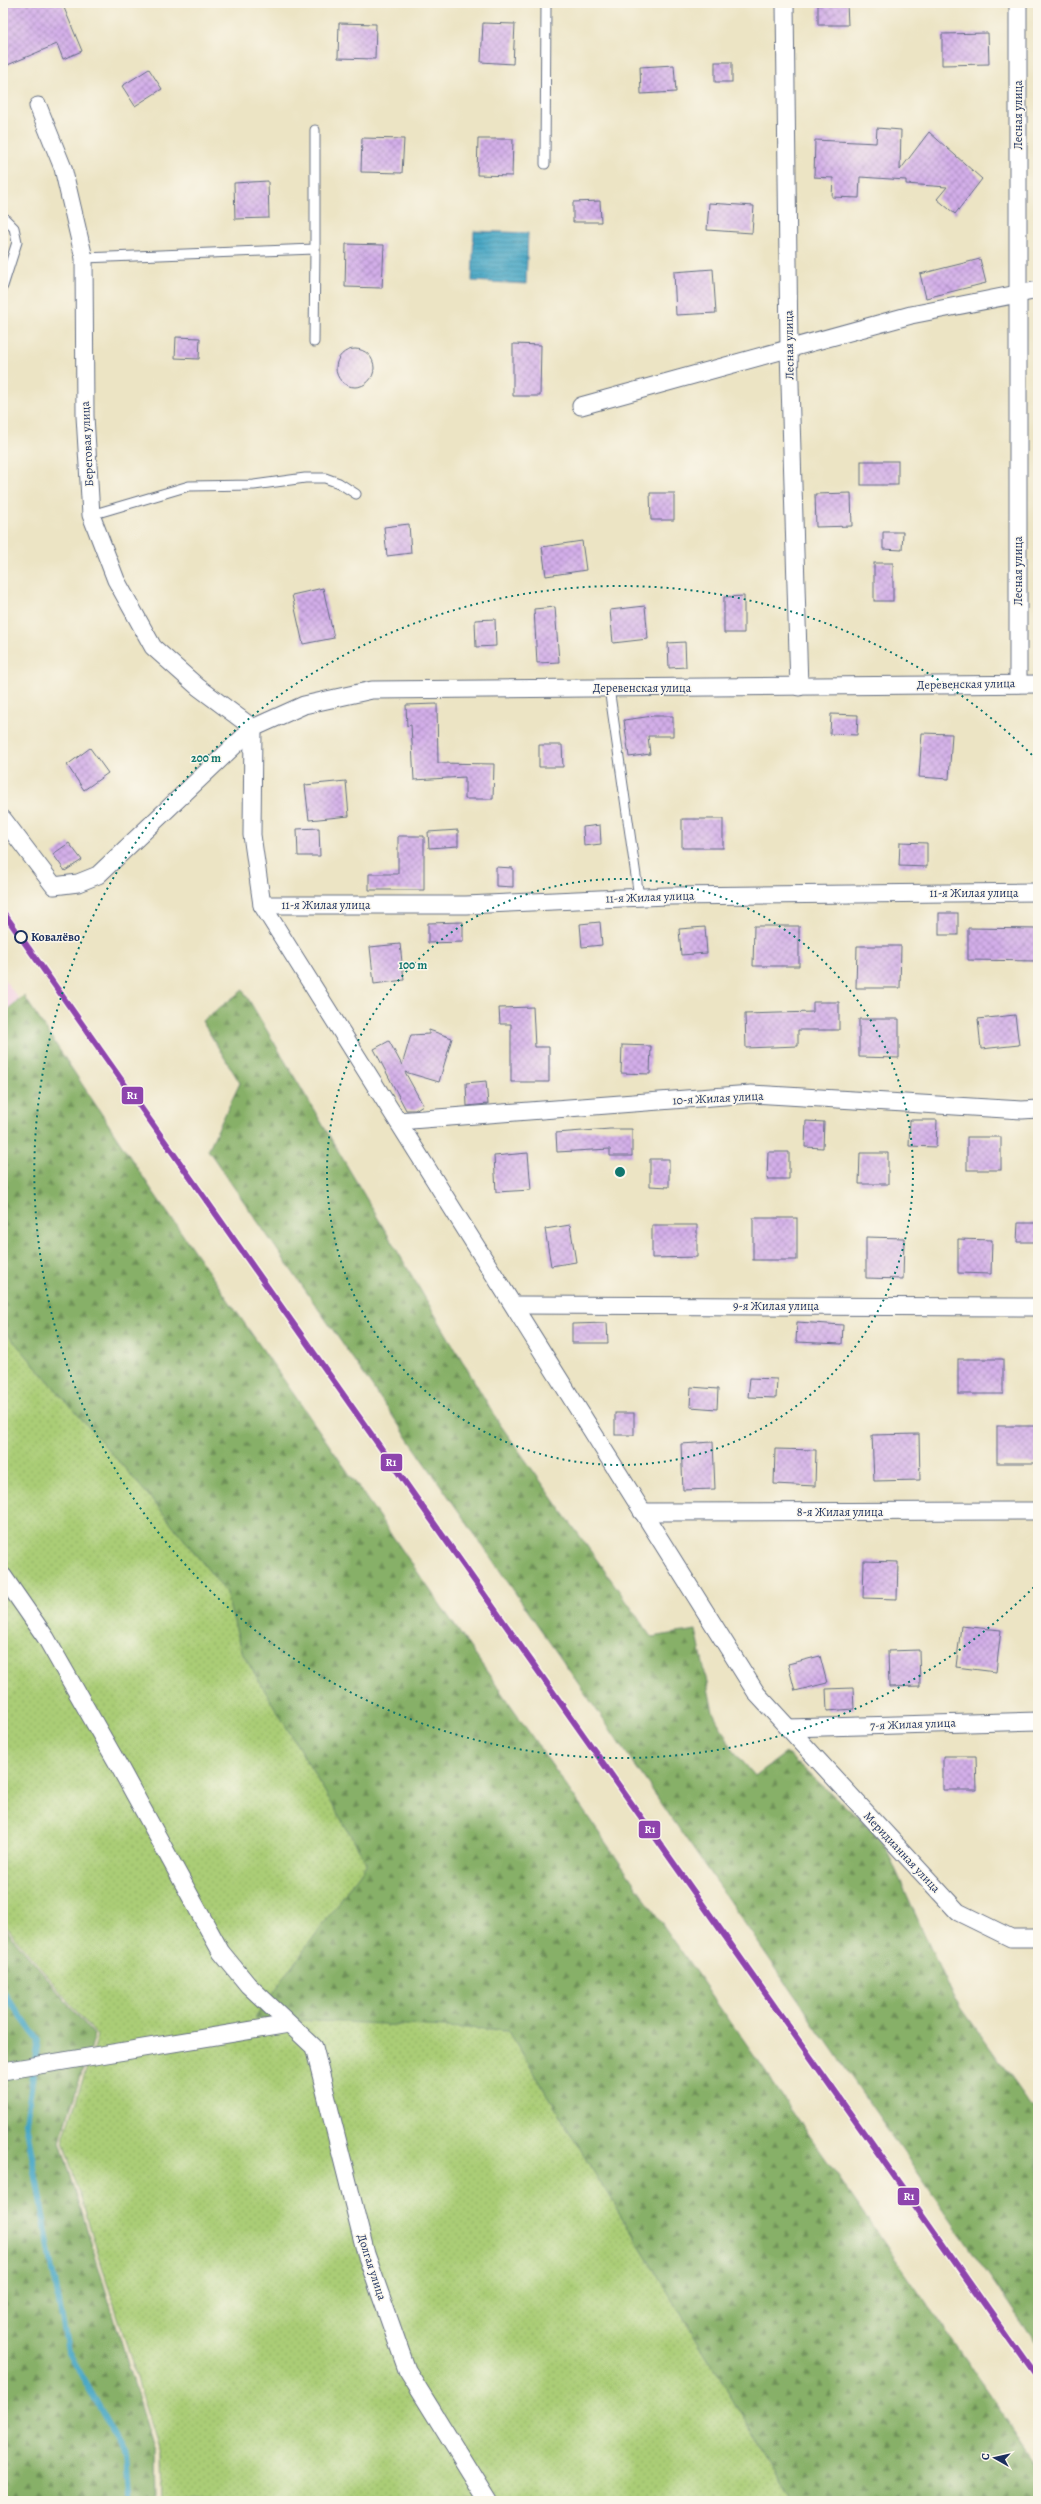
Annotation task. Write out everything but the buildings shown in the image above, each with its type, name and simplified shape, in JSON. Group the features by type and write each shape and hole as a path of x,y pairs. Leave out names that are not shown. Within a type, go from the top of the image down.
{"street":[{"name":"Лесная улица","path":"785,3 789,350 799,687"},
{"name":"Лесная улица","path":"1018,3 1018,684"},
{"name":"Береговая улица","path":"38,106 63,168 84,258 85,416 90,515 116,580 153,647 198,687 253,728"},
{"path":"581,406 789,350 911,315 1038,290"},
{"name":"Деревенская улица","path":"253,728 304,706 372,690 1038,684"},
{"path":"3,819 54,886 78,883 98,875 253,728"},
{"path":"253,728 252,835 262,905"},
{"name":"11-я Жилая улица","path":"262,905 466,905 639,897 1038,892"},
{"name":"Меридианная улица","path":"262,905 757,1694 958,1912 1011,1938 1038,1938"},
{"name":"10-я Жилая улица","path":"398,1121 750,1094 1022,1110 1038,1109"},
{"name":"9-я Жилая улица","path":"514,1305 1038,1307"},
{"name":"8-я Жилая улица","path":"642,1512 1038,1512"},
{"name":"Долгая улица","path":"3,1576 46,1638 119,1766 221,1952 248,1985 314,2047 366,2254 407,2370 488,2501"},
{"name":"7-я Жилая улица","path":"788,1728 1038,1721"},
{"path":"3,2071 289,2024"}],"lane":[{"path":"545,164 546,3"},
{"path":"314,342 316,130"},
{"path":"3,217 14,228 17,242 3,286"},
{"path":"84,258 315,249"},
{"path":"90,515 189,486 254,485 304,478 325,478 339,483 356,494"},
{"path":"609,688 639,897"}],"shaded area":[{"path":"3,978 19,999 3,1013"}],"green space":[{"path":"243,990 499,1423 652,1637 696,1630 713,1712 732,1749 755,1776 786,1753 882,1839 950,1992 1038,2115 1038,2346 208,1150 240,1083 202,1021"},
{"path":"24,996 151,1189 1038,2464 1038,2501 794,2501 508,2030 254,2019 367,1863 243,1654 225,1591 154,1502 3,1329 3,1013"},
{"path":"3,1329 154,1502 225,1591 243,1654 367,1863 255,2018 508,2030 794,2501 162,2501 161,2455 63,2141 97,2036 3,1923"},
{"path":"3,1926 94,2035 60,2141 155,2452 156,2501 3,2501"}],"water":[{"path":"474,231 528,233 526,284 472,281"}],"waterway":[{"path":"3,1992 38,2040 26,2123 68,2351 126,2455 130,2501"}],"transit line":[{"name":"R1","path":"3,912 1038,2380"}],"place":[{"name":"Ковалёво","path":"21,937"}]}
